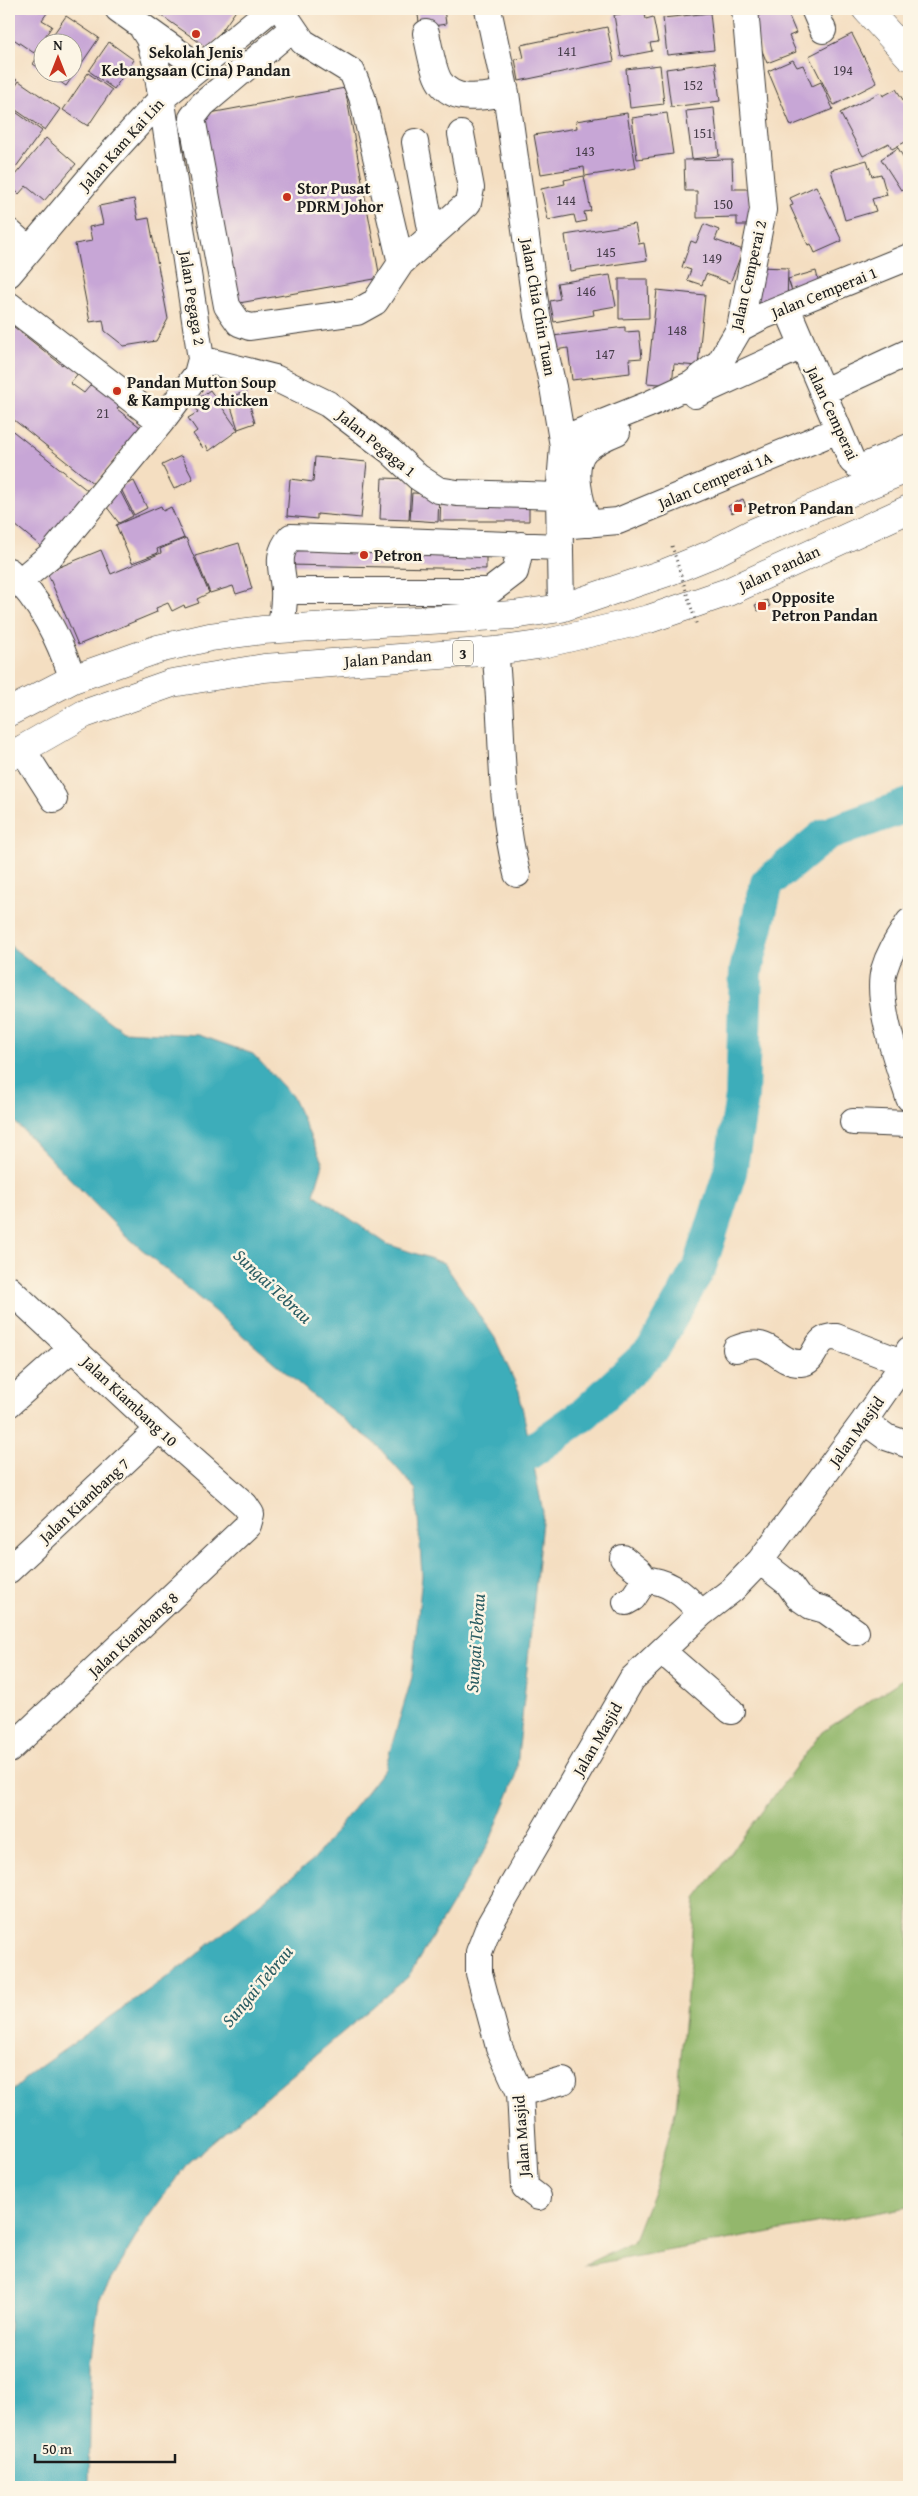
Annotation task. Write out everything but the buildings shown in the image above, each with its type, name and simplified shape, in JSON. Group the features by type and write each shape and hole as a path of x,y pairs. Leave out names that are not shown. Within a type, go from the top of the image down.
{"main road":[{"path":"866,9 909,56"},
{"path":"882,9 909,56"},
{"name":"3","path":"9,712 73,679 158,649 210,637 281,629 513,615 561,608 665,573 712,554 756,532 909,468"},
{"name":"Jalan Pandan","path":"15,753 84,714 172,683 264,668 495,651 538,645 606,630 677,610 728,592 909,509"}],"street":[{"path":"118,9 199,68"},
{"name":"Jalan Kam Kai Lin","path":"9,274 28,249 161,99 271,9"},
{"name":"Jalan Chia Chin Tuan","path":"488,9 506,94 537,316 553,387 562,439 559,496 561,608"},
{"name":"Jalan Cemperai 2","path":"562,439 647,405 692,384 720,362 740,328 763,210 745,9"},
{"path":"401,263 362,97 352,72 303,42 287,18 203,104 192,118 227,306 239,323 250,327 357,312 375,302 401,263 468,203 471,188 461,134"},
{"name":"Jalan Pegaga 2","path":"12,575 52,554 161,422 197,374 201,358 161,99 152,50 141,26"},
{"path":"426,33 440,82 455,94 472,98 506,94"},
{"path":"415,142 432,235"},
{"path":"9,232 28,249"},
{"name":"Jalan Cemperai 1","path":"740,328 761,317 909,257"},
{"path":"9,305 161,422"},
{"name":"Jalan Cemperai","path":"787,308 852,462 858,466 865,466 909,447"},
{"path":"590,524 581,507 578,489 580,462 585,450 608,436 802,346"},
{"path":"822,392 909,352"},
{"name":"Jalan Pegaga 1","path":"201,358 275,378 328,404 390,451 418,477 438,490 457,493 559,496"},
{"name":"Jalan Cemperai 1A","path":"284,591 280,565 282,547 291,537 521,545 560,537 590,524 618,521 838,430"},
{"path":"281,629 284,591 490,591 515,572 521,545"},
{"path":"12,575 49,619 73,679"},
{"path":"495,651 500,697 502,780 506,827 517,874"},
{"path":"15,753 54,799"},
{"path":"909,922 891,951 883,972 882,987 883,1002 896,1057 909,1098"},
{"path":"852,1122 909,1124"},
{"name":"Jalan Kiambang 10","path":"9,1289 159,1430 245,1505 250,1514"},
{"path":"736,1350 750,1343 762,1345 793,1362 803,1363 808,1361 821,1340 828,1336 907,1356"},
{"path":"9,1404 72,1348"},
{"name":"Jalan Masjid","path":"538,2197 525,2186 520,2093 499,2047 479,1973 479,1952 490,1924 632,1679 701,1614 732,1590 760,1561 864,1422 907,1356"},
{"path":"864,1422 886,1437 909,1445"},
{"name":"Jalan Kiambang 7","path":"9,1570 159,1430"},
{"name":"Jalan Kiambang 8","path":"9,1750 248,1525 250,1514"},
{"path":"623,1558 640,1572 645,1580"},
{"path":"760,1561 788,1583 798,1597 810,1606 826,1610 856,1632"},
{"path":"626,1602 633,1598 645,1580"},
{"path":"645,1580 658,1580 670,1586 688,1597 701,1614"},
{"path":"662,1651 731,1711"},
{"path":"520,2093 563,2081"}],"path":[{"path":"672,546 697,626"}],"green space":[{"path":"909,1675 909,2207 583,2266 633,2242 657,2181 676,2109 696,1899 822,1732"}],"water":[{"name":"Sungai Tebrau","path":"9,945 123,1031 199,1035 253,1054 292,1096 323,1164 314,1194 387,1244 444,1263 495,1338 519,1391 543,1512 516,1777 489,1843 408,1977 186,2165 146,2220 99,2300 91,2363 89,2487 9,2487 9,2094 37,2069 184,1965 314,1859 385,1768 412,1677 422,1575 416,1490 374,1442 325,1406 124,1234 9,1116"}],"waterway":[{"path":"493,1478 584,1414 654,1348 700,1266 730,1172 742,1097 746,971 767,883 825,835 909,805"}],"place":[{"name":"Sekolah Jenis Kebangsaan (Cina) Pandan","path":"196,34"},
{"name":"Stor Pusat PDRM Johor","path":"287,197"},
{"name":"Pandan Mutton Soup & Kampung chicken","path":"117,391"},
{"name":"Petron Pandan","path":"738,508"},
{"name":"Petron","path":"364,555"},
{"name":"Opposite Petron Pandan","path":"762,606"}]}
